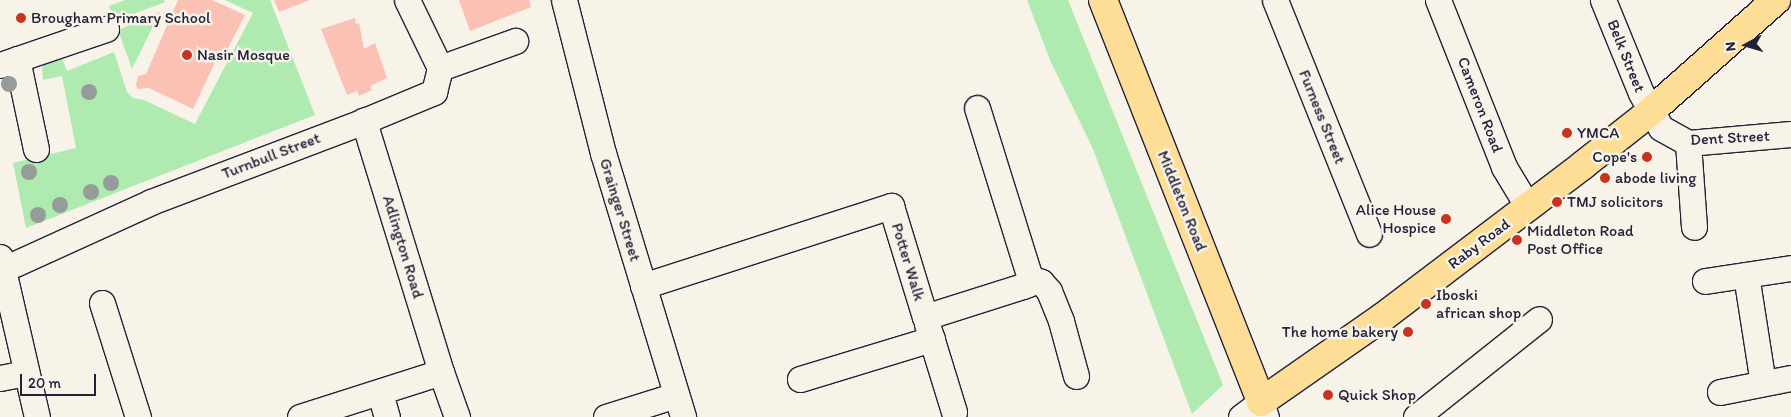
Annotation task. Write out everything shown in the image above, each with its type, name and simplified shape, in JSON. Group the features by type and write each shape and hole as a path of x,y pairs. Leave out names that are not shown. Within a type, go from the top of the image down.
{"main road":[{"name":"Middleton Road","path":"1103,0 1256,412"},
{"name":"Raby Road","path":"1256,412 1528,207 1650,112 1776,0"}],"street":[{"path":"407,0 440,68 514,42"},
{"name":"Grainger Street","path":"564,0 603,153 680,406"},
{"name":"Furness Street","path":"1275,0 1370,234"},
{"name":"Cameron Road","path":"1438,0 1504,168 1528,207"},
{"name":"Belk Street","path":"1603,0 1650,112"},
{"path":"36,149 8,62 106,29"},
{"name":"Turnbull Street","path":"7,260 434,92 440,68"},
{"path":"977,108 1030,278 1041,282 1049,291 1061,321 1076,376"},
{"name":"Dent Street","path":"1650,112 1661,128 1688,143 1791,134"},
{"name":"Adlington Road","path":"364,121 441,372 457,417"},
{"path":"1688,143 1694,227"},
{"name":"Potter Walk","path":"643,286 891,206 929,328 1028,284 1030,278"},
{"path":"7,260 4,298 37,417"},
{"path":"1705,281 1791,268"},
{"path":"1746,275 1763,383"},
{"path":"102,303 138,417"},
{"path":"1416,417 1539,320"},
{"path":"800,379 929,328 954,412"},
{"path":"300,417 441,372"},
{"path":"0,378 26,373"},
{"path":"1720,392 1791,378"},
{"path":"380,393 387,417"},
{"path":"606,417 680,406"}],"green space":[{"path":"125,0 164,0 165,2 115,21 109,6"},
{"path":"225,0 270,0 315,115 26,228 13,163 76,148 62,76 43,80 42,68 46,60 60,53 67,71 114,52 127,92 133,98 144,100 195,124 253,13"},
{"path":"1027,0 1068,0 1223,385 1192,414 1093,149 1050,60"},
{"path":"160,12 132,69 118,30"}],"building":[{"name":"Nasir Mosque","path":"178,0 212,0 245,15 224,56 219,54 193,109 149,88 138,89 136,86 138,76 146,74"},
{"path":"274,0 310,0 279,12"},
{"path":"459,0 529,0 531,7 470,31"},
{"path":"355,18 356,24 359,23 364,49 375,43 387,78 370,86 372,90 359,96 357,91 347,95 321,29"}],"place":[{"name":"Brougham Primary School","path":"21,18"},
{"name":"Nasir Mosque","path":"187,55"},
{"name":"YMCA","path":"1567,133"},
{"name":"Cope's","path":"1647,157"},
{"name":"abode living","path":"1605,178"},
{"name":"TMJ solicitors","path":"1557,202"},
{"name":"Alice House Hospice","path":"1446,219"},
{"name":"Middleton Road Post Office","path":"1517,240"},
{"name":"Iboski african shop","path":"1426,304"},
{"name":"The home bakery","path":"1408,332"},
{"name":"Quick Shop","path":"1328,395"}]}
